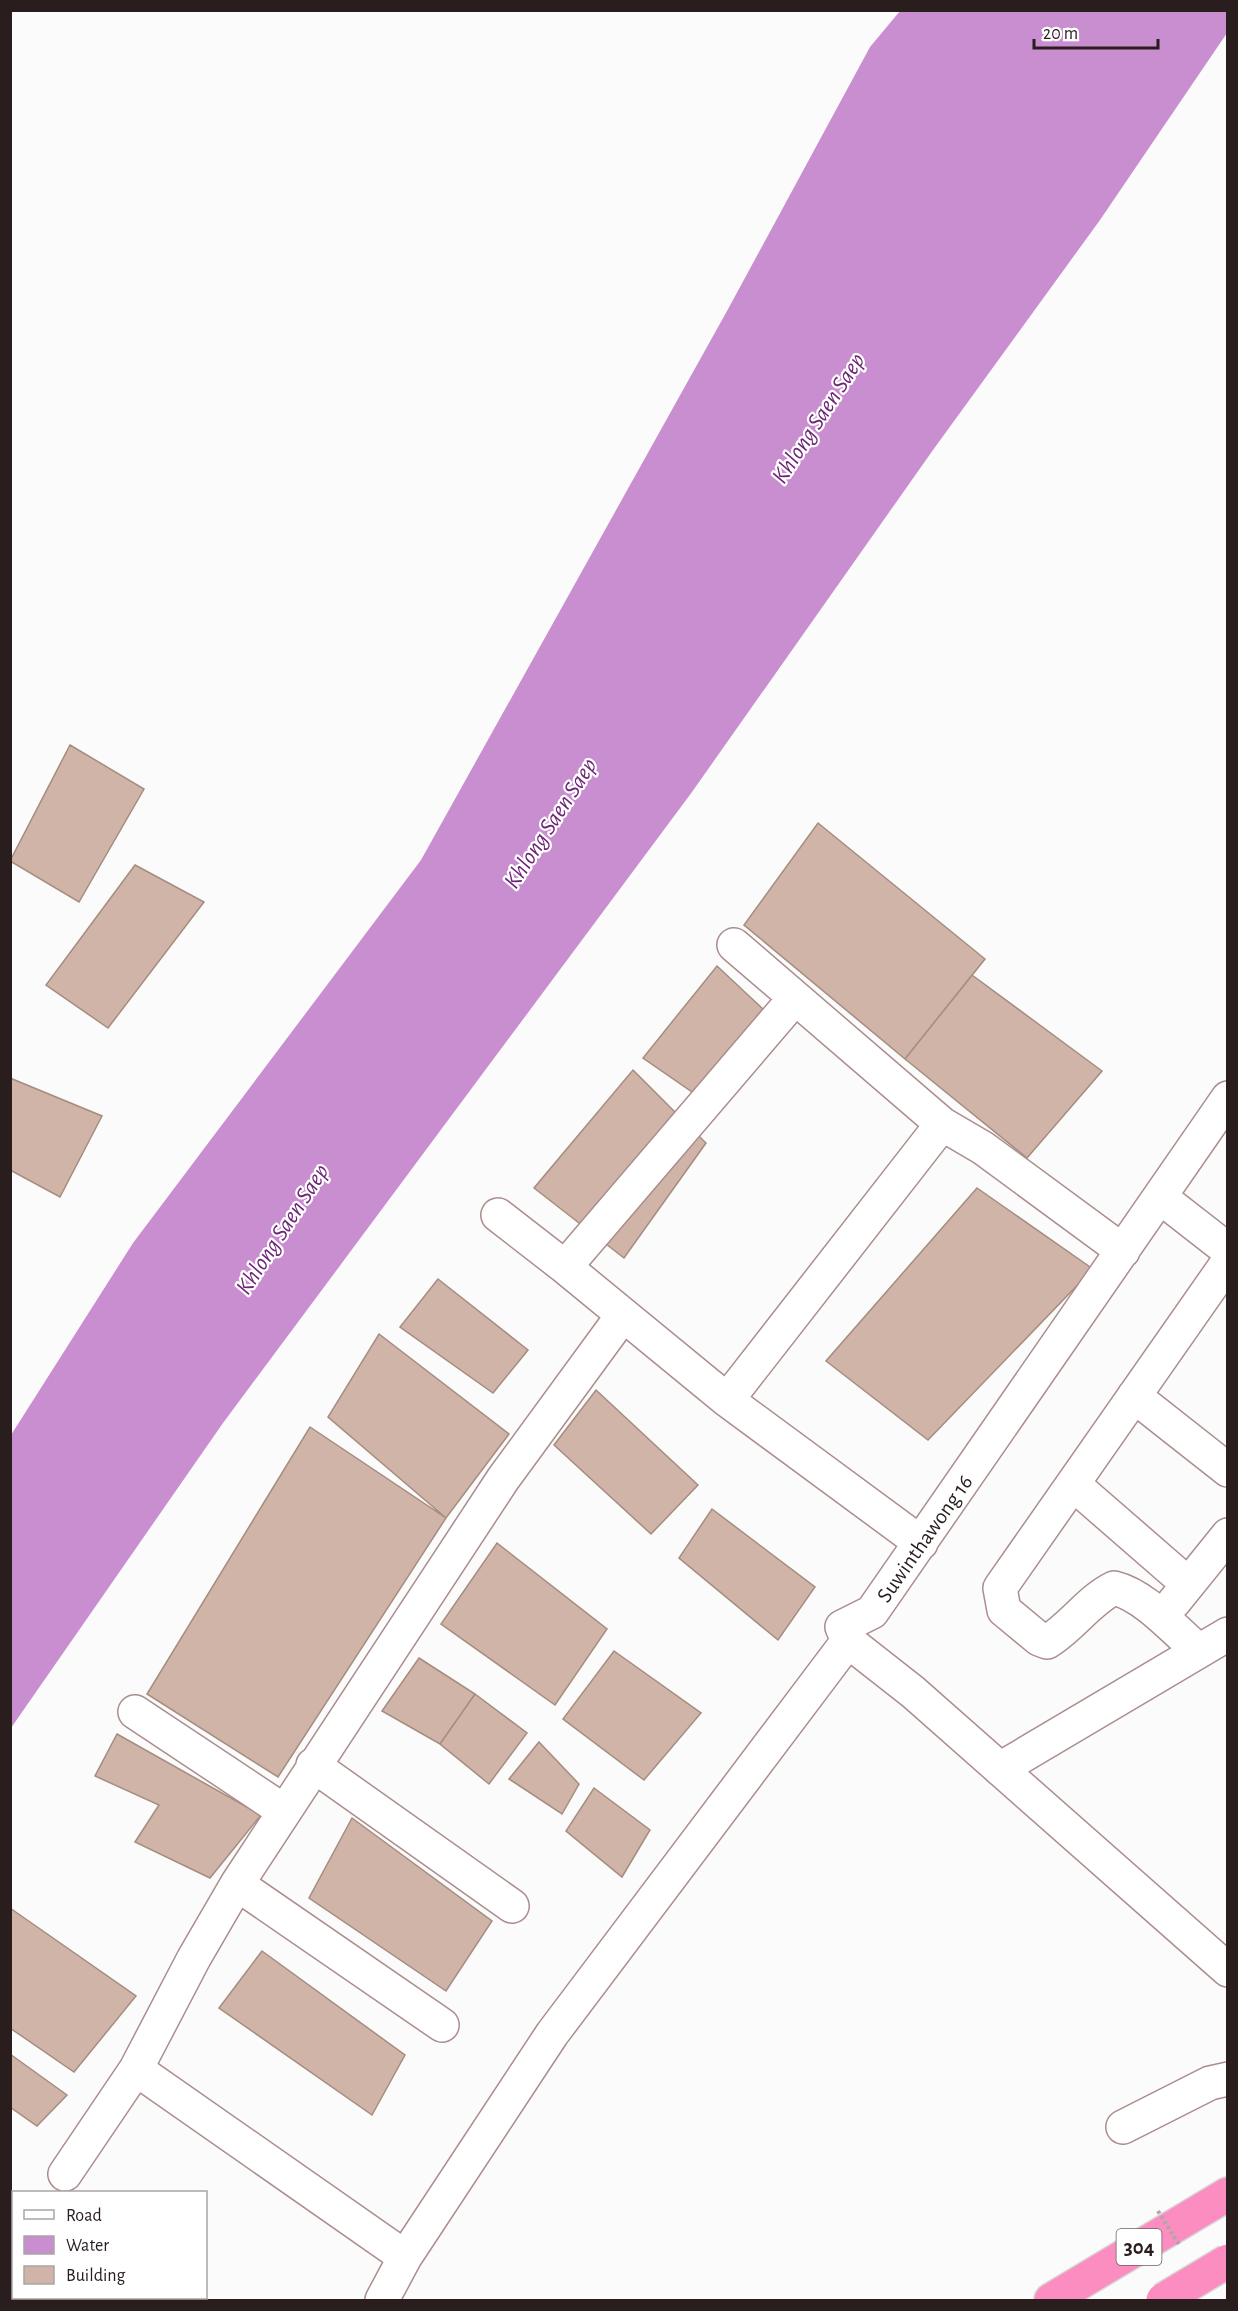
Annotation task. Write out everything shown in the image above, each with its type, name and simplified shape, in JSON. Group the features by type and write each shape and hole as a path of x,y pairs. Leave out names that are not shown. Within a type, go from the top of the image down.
{"highway":[{"name":"304","path":"1051,2301 1227,2193"},
{"name":"304","path":"1163,2301 1227,2261"}],"street":[{"path":"734,945 942,1124 983,1148 1123,1251"},
{"path":"565,1267 795,998"},
{"name":"Suwinthawong 16","path":"848,1641 842,1627 872,1612 1227,1098"},
{"path":"727,1400 942,1124"},
{"path":"1160,1197 1227,1250"},
{"path":"498,1215 727,1400 921,1543"},
{"path":"1199,1651 1125,1591 1114,1588 1101,1594 1058,1635 1047,1642 1039,1639 1004,1610 1000,1588 1227,1262"},
{"path":"65,2174 136,2069 194,1958 237,1884 313,1765 503,1479 623,1315"},
{"path":"1134,1396 1227,1470"},
{"path":"1073,1484 1188,1584"},
{"path":"1161,1618 1227,1535"},
{"path":"1000,1769 1227,1634"},
{"path":"382,2301 405,2257 552,2034 848,1641 913,1692 1227,1970"},
{"path":"135,1712 284,1811"},
{"path":"313,1765 512,1906"},
{"path":"237,1884 442,2025"},
{"path":"136,2069 405,2257"},
{"path":"1124,2127 1210,2084 1227,2079"}],"water":[{"name":"Khlong Saen Saep","path":"900,11 1227,11 1227,33 1100,220 933,450 692,792 223,1423 11,1728 11,1435 133,1243 421,860 727,311 870,47"}],"building":[{"path":"70,745 144,789 79,902 10,861"},
{"path":"818,823 985,959 905,1059 744,925"},
{"path":"135,865 204,902 108,1028 46,985"},
{"path":"717,966 763,1009 695,1094 643,1058"},
{"path":"972,975 1102,1071 1027,1158 905,1059"},
{"path":"633,1070 706,1143 624,1258 534,1188"},
{"path":"10,1078 102,1116 60,1197 10,1170"},
{"path":"977,1188 1093,1269 928,1440 826,1361"},
{"path":"438,1279 528,1350 493,1393 400,1327"},
{"path":"379,1334 509,1434 446,1518 328,1417"},
{"path":"596,1390 698,1485 651,1534 554,1445"},
{"path":"310,1427 446,1518 278,1777 147,1694"},
{"path":"712,1509 815,1587 778,1640 679,1558"},
{"path":"497,1543 607,1629 555,1705 441,1624"},
{"path":"614,1651 701,1713 644,1780 563,1719"},
{"path":"419,1658 475,1694 440,1744 382,1711"},
{"path":"475,1694 527,1733 489,1784 440,1744"},
{"path":"117,1734 261,1815 210,1878 135,1842 159,1805 95,1776"},
{"path":"539,1742 579,1784 562,1814 509,1779"},
{"path":"594,1788 650,1830 622,1877 566,1831"},
{"path":"352,1818 492,1921 446,1991 309,1898"},
{"path":"10,1908 136,1996 74,2072 10,2028"},
{"path":"262,1951 405,2055 372,2115 219,2008"},
{"path":"10,2054 67,2095 37,2126 10,2107"}]}
